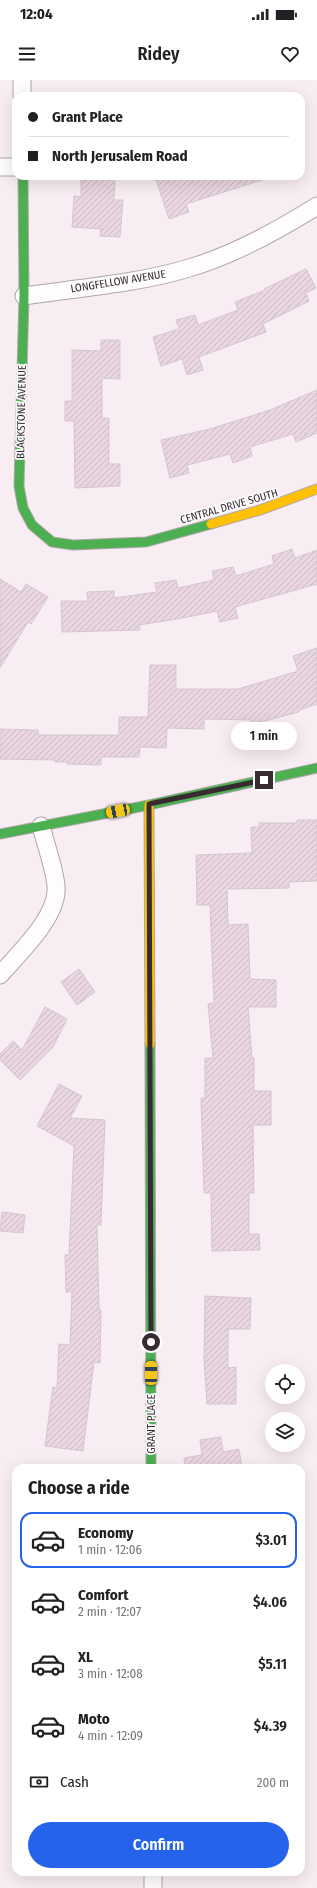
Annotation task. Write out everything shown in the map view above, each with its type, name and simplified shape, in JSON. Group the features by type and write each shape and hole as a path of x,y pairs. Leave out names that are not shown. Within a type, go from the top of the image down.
{"street":[{"path":"22,80 22,92"},
{"path":"0,167 12,167"},
{"name":"BLACKSTONE AVENUE","path":"23,180 24,296 20,486 24,508 32,525 52,542 72,545 146,542"},
{"name":"LONGFELLOW AVENUE","path":"24,296 146,279 189,268 230,253 277,230 317,206"},
{"name":"CENTRAL DRIVE SOUTH","path":"146,542 260,510 299,497 317,489"},
{"path":"0,834 317,768"},
{"path":"293,774 317,773"},
{"name":"GRANT PLACE","path":"149,804 152,1464"},
{"path":"0,975 40,928 55,902 56,886 41,826"},
{"path":"153,1876 153,1888"}],"building":[{"path":"81,180 115,180 114,200 123,200 120,237 100,236 101,229 72,227 74,196 81,197"},
{"path":"156,180 262,180 186,204 189,212 169,219"},
{"path":"306,269 316,288 306,293 309,301 263,324 266,332 199,357 203,370 187,375 182,359 161,366 153,337 179,329 176,320 195,315 198,325 238,310 235,302 265,290 264,289"},
{"path":"101,340 120,340 120,379 102,378 102,418 109,418 109,464 120,464 120,486 75,488 74,421 65,421 65,401 72,401 72,350 101,351"},
{"path":"317,390 317,433 296,442 293,434 250,447 252,456 233,463 230,454 187,465 189,473 170,478 161,440 210,429 270,410"},
{"path":"292,549 295,558 317,550 317,584 235,607 238,618 220,622 217,611 139,625 140,630 62,632 61,601 88,601 87,592 114,591 114,598 157,592 155,583 176,580 178,588 214,580 212,571 233,567 236,576 274,564 272,556"},
{"path":"0,579 21,592 26,584 48,597 31,624 28,622 0,668"},
{"path":"317,648 317,704 299,710 299,712 253,724 251,720 204,719 204,729 167,728 166,748 140,747 139,757 101,757 101,765 67,764 67,762 55,762 55,760 0,759 0,729 38,730 38,735 119,735 119,717 148,717 150,665 176,665 176,689 238,689 298,671 293,656"},
{"path":"297,820 317,820 317,881 289,882 289,888 227,889 228,925 248,924 250,979 276,980 276,1007 248,1007 252,1058 254,1058 254,1091 271,1091 271,1125 254,1125 253,1127 254,1193 249,1193 249,1234 259,1234 260,1250 212,1251 211,1193 204,1193 201,1098 205,1098 205,1058 213,1058 208,1004 214,1003 210,905 197,905 196,855 252,853 251,827 259,827 259,823 297,823"},
{"path":"79,969 95,992 77,1005 61,982"},
{"path":"45,1007 67,1019 53,1047 20,1080 0,1060 0,1054 13,1041 22,1050"},
{"path":"59,1084 82,1096 70,1118 105,1120 101,1225 97,1225 99,1310 101,1310 100,1363 94,1362 83,1451 45,1446 53,1387 57,1388 59,1344 70,1345 72,1292 66,1292 65,1255 69,1255 74,1146 37,1126"},
{"path":"2,1212 25,1215 23,1233 0,1231"},
{"path":"205,1296 251,1298 250,1329 228,1329 228,1368 236,1367 236,1404 207,1404 204,1359"},
{"path":"221,1437 223,1452 239,1449 241,1464 185,1464 184,1458 202,1455 200,1440"}],"traffic: fast":[{"path":"23,180 24,296 19,486 23,508 32,525 52,542 73,545 146,542 211,524"},
{"path":"0,834 149,805 317,768"},
{"path":"150,1044 151,1464"}],"traffic: slow":[{"path":"211,524 260,510 317,489"},
{"path":"149,805 150,1044"}],"route":[{"path":"151,1342 149,804 264,780"}]}
